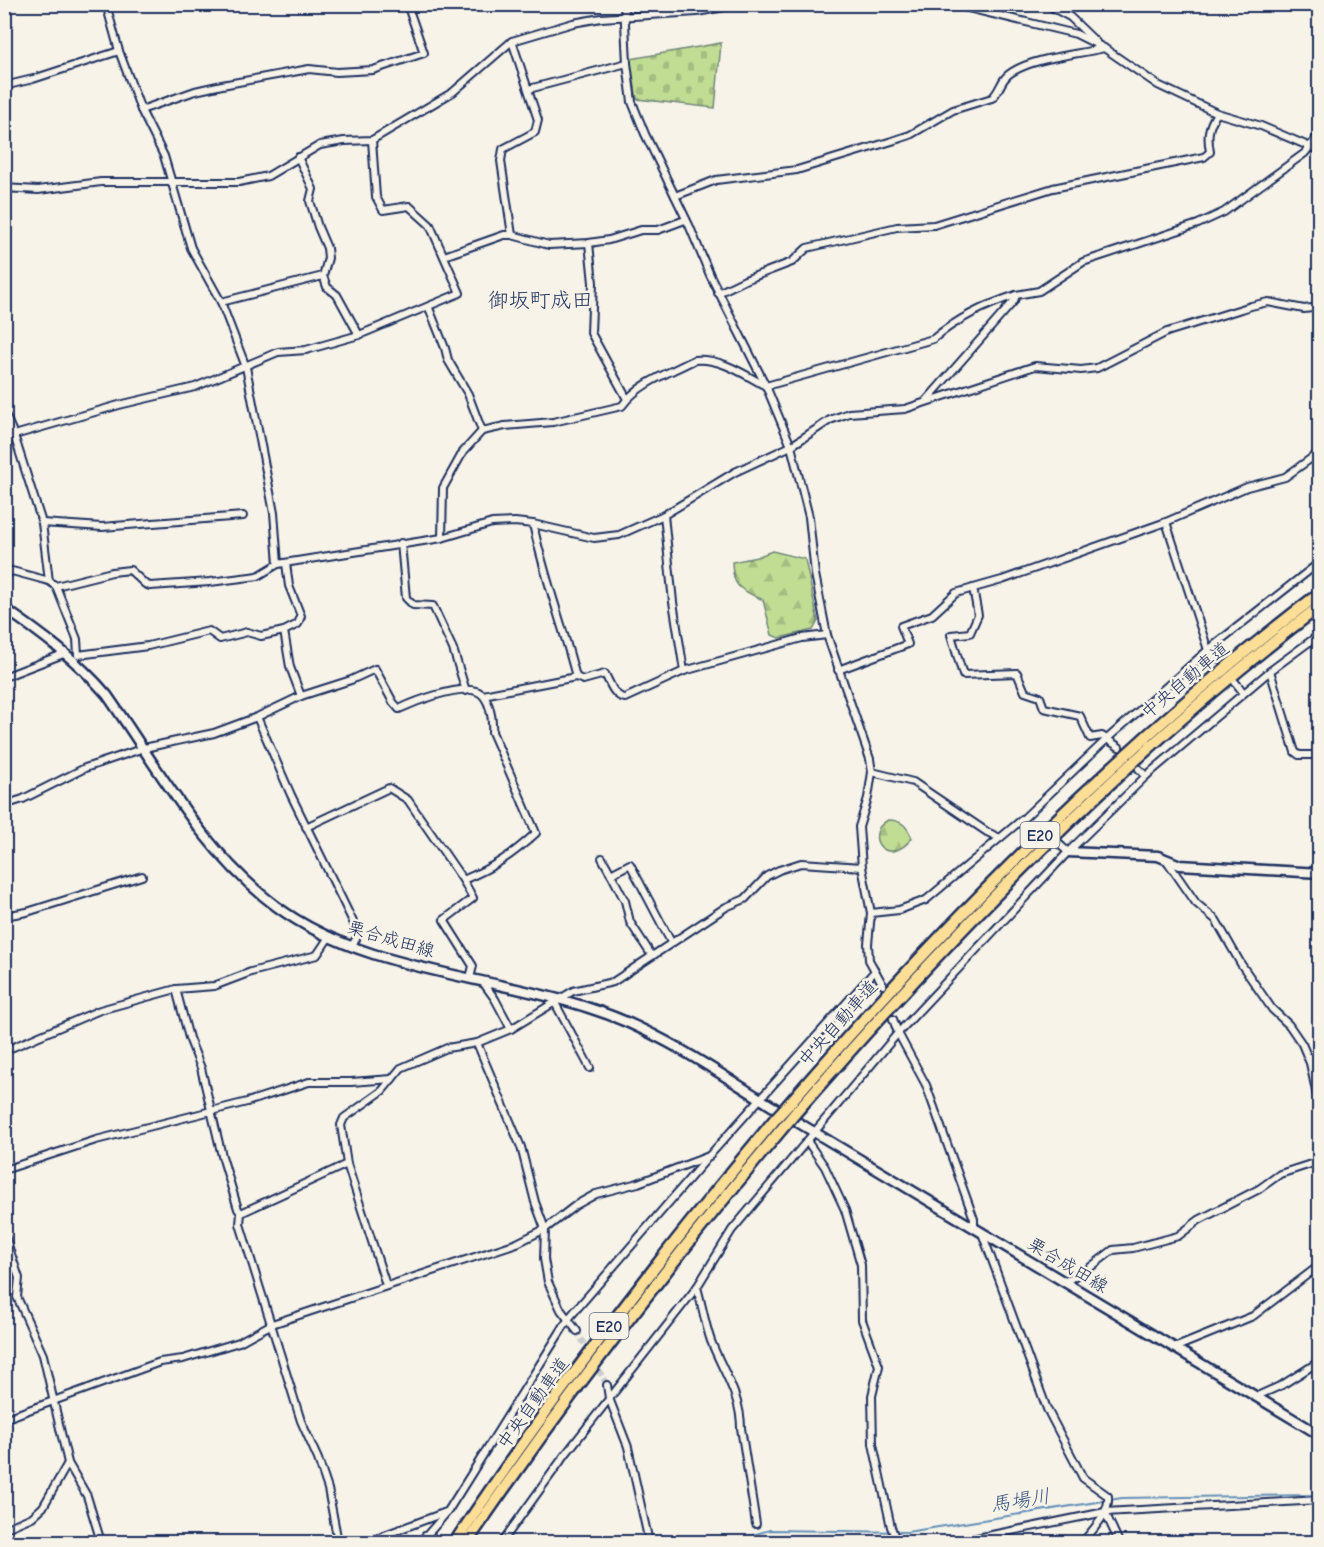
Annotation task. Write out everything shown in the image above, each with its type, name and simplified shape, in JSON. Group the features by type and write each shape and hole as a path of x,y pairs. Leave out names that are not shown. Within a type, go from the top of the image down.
{"highway":[{"name":"中央自動車道","path":"792,1108 914,963 1059,816 1197,690 1265,634 1320,593"},
{"name":"中央自動車道","path":"455,1542 613,1321 677,1238 779,1116 792,1108 999,890 1138,756 1204,698 1320,606"},
{"name":"中央自動車道","path":"467,1542 621,1329 707,1218 779,1116"}],"main road":[{"name":"栗合成田線","path":"4,608 72,655 107,695 203,834 232,868 277,907 299,922 351,947 588,1007 652,1032 761,1099 779,1116"},
{"path":"1068,852 1158,856 1180,865 1320,873"},
{"name":"栗合成田線","path":"798,1123 1320,1435"}],"street":[{"path":"106,4 119,51 141,110 164,156 191,248 221,302 246,367 274,513 278,564"},
{"path":"141,110 195,91 222,85 309,69 337,72 373,70 424,53 407,4"},
{"path":"624,4 623,17 632,102 718,293 766,386 791,446 809,517 814,574 826,635 858,722 872,772 868,798 859,827 862,867 871,913 869,960 883,985"},
{"path":"4,188 38,190 101,182 239,182 275,173 320,145 372,140 453,92 512,40 573,23 601,18 741,4"},
{"path":"951,4 1076,34 1104,48 1158,85 1217,113 1261,126 1320,151"},
{"path":"1046,4 1070,17 1104,48"},
{"path":"512,40 538,120 535,132 502,149 501,160 512,235"},
{"path":"675,196 716,180 797,170 901,138 953,110 992,98 997,93 1001,82 1011,72 1032,63 1104,48"},
{"path":"4,86 119,51"},
{"path":"529,89 627,63"},
{"path":"718,293 792,262 807,248 897,227 934,225 1053,188 1204,157 1209,152 1207,134 1217,113"},
{"path":"442,538 443,488 463,452 482,431 505,426 553,422 622,406 645,385 694,360 703,359 725,365 766,386 933,339 951,324 996,302 1016,295 1039,291 1083,262 1198,224 1224,212 1311,146 1320,133"},
{"path":"4,438 119,405 195,387 279,352 306,350 359,335 429,308 460,293 430,225 409,206 383,210 376,197 372,140"},
{"path":"298,157 313,189 310,201 327,248 328,258 323,276 327,286 338,295 359,335"},
{"path":"444,256 504,235 549,245 589,243 609,240 641,230 658,230 686,220"},
{"path":"589,243 593,283 591,333 627,399"},
{"path":"221,302 323,276"},
{"path":"925,402 1014,301 1016,295"},
{"path":"56,586 112,572 130,570 150,586 258,576 278,564 442,538 492,523 533,524 594,538 619,535 664,515 735,472 791,446 830,420 849,413 905,409 1035,366 1081,370 1097,368 1167,332 1251,306 1268,303 1304,309 1320,308"},
{"path":"429,308 446,348 447,360 468,394 482,431"},
{"path":"4,412 14,435 42,523 50,580"},
{"path":"838,670 908,644 901,626 932,615 956,593 1002,580 1166,522 1247,487 1285,477 1320,452"},
{"path":"664,515 673,602 684,671"},
{"path":"42,523 102,527 243,516"},
{"path":"1166,522 1208,650 1217,659"},
{"path":"533,524 576,677"},
{"path":"401,543 405,598 413,605 433,606 453,649 466,691"},
{"path":"871,913 899,910 926,900 1025,817 1108,738 1208,650 1320,562"},
{"path":"4,677 72,655 148,646 209,631 220,639 247,632 261,636 284,631 298,624 301,616 289,586 286,563"},
{"path":"4,577 12,571 50,580 56,586 77,639 72,655"},
{"path":"973,588 978,615 970,633 951,635 963,675 1017,672 1025,692 1040,697 1044,708 1080,716 1090,738 1102,736 1119,747"},
{"path":"284,631 290,667 301,696"},
{"path":"501,1542 609,1398 697,1287 732,1230 898,1033 1068,852 1146,776 1270,671 1320,634"},
{"path":"483,695 576,677 583,680 605,674 616,695 625,699 684,671 802,638 826,635"},
{"path":"4,806 85,768 144,748 214,733 257,717 301,696 351,680 375,669 399,709 424,698 476,690 483,695 493,719 492,732 536,833 512,855 463,880"},
{"path":"1270,671 1295,752 1299,755 1320,757"},
{"path":"1235,682 1244,693"},
{"path":"257,717 306,827 359,934 351,947"},
{"path":"1139,769 1146,776"},
{"path":"872,772 913,782 987,832 1000,838"},
{"path":"306,827 389,788 408,800 473,898 444,920 473,966 470,978"},
{"path":"1025,817 1033,823"},
{"path":"1059,844 1068,852"},
{"path":"602,858 625,901 630,922 652,956"},
{"path":"1167,861 1196,903 1216,920 1272,1009 1289,1025 1302,1044 1308,1058 1320,1110"},
{"path":"611,874 630,864 671,942"},
{"path":"386,1285 347,1164 341,1125 344,1118 382,1091 401,1068 447,1048 477,1043 511,1029 573,991 613,982 726,907 745,899 767,876 779,870 801,864 862,867"},
{"path":"4,916 27,912 142,876"},
{"path":"4,1051 100,1010 176,989 214,986 251,972 317,955 329,938"},
{"path":"434,1542 423,1539 448,1511 569,1318 709,1156 874,972"},
{"path":"482,981 495,999 511,1029"},
{"path":"176,989 189,1038 201,1068 225,1167 241,1213 240,1224 301,1421 328,1489 338,1542"},
{"path":"557,1000 590,1068"},
{"path":"894,1019 898,1033 926,1085 978,1230 1047,1409 1083,1478 1108,1496 1109,1505 1083,1542"},
{"path":"477,1043 521,1147 535,1202 545,1230 544,1259 548,1282 561,1310 577,1331"},
{"path":"1308,1058 1320,1054"},
{"path":"4,1170 96,1140 247,1102 309,1082 351,1082 392,1078"},
{"path":"807,1140 825,1167 845,1210 861,1265 862,1320 879,1366 872,1396 873,1444 891,1527 896,1540"},
{"path":"4,1419 160,1362 183,1359 239,1342 272,1324 517,1243 545,1230 576,1205 596,1194 638,1183 709,1156"},
{"path":"1064,1282 1089,1269 1113,1250 1133,1248 1178,1236 1199,1220 1259,1189 1280,1174 1320,1161"},
{"path":"241,1213 347,1164"},
{"path":"4,1233 19,1278 17,1298 43,1355 68,1463 87,1496 101,1542"},
{"path":"1174,1348 1253,1316 1320,1265"},
{"path":"697,1287 710,1340 729,1376 741,1414 741,1428 756,1524"},
{"path":"1255,1397 1282,1385 1320,1361"},
{"path":"607,1385 609,1398 628,1447 649,1542"},
{"path":"4,1529 32,1517 43,1507 68,1463"},
{"path":"957,1542 1105,1512 1320,1500"},
{"path":"366,1542 448,1511"},
{"path":"1105,1512 1119,1542"}],"green space":[{"path":"721,43 715,108 637,99 630,59"},
{"path":"772,551 805,559 818,621 813,630 779,638 772,635 763,600 743,590 736,583 732,562 757,557"},
{"path":"888,820 903,824 912,838 903,847 894,851 880,847 877,841 880,826"}],"waterway":[{"name":"馬場川","path":"728,1542 770,1530 907,1532 1122,1498 1320,1495"}],"tunnel":[{"path":"1033,823 1045,832"},
{"path":"577,1331 607,1385"}],"district":[{"name":"御坂町成田","path":"540,300"}]}
